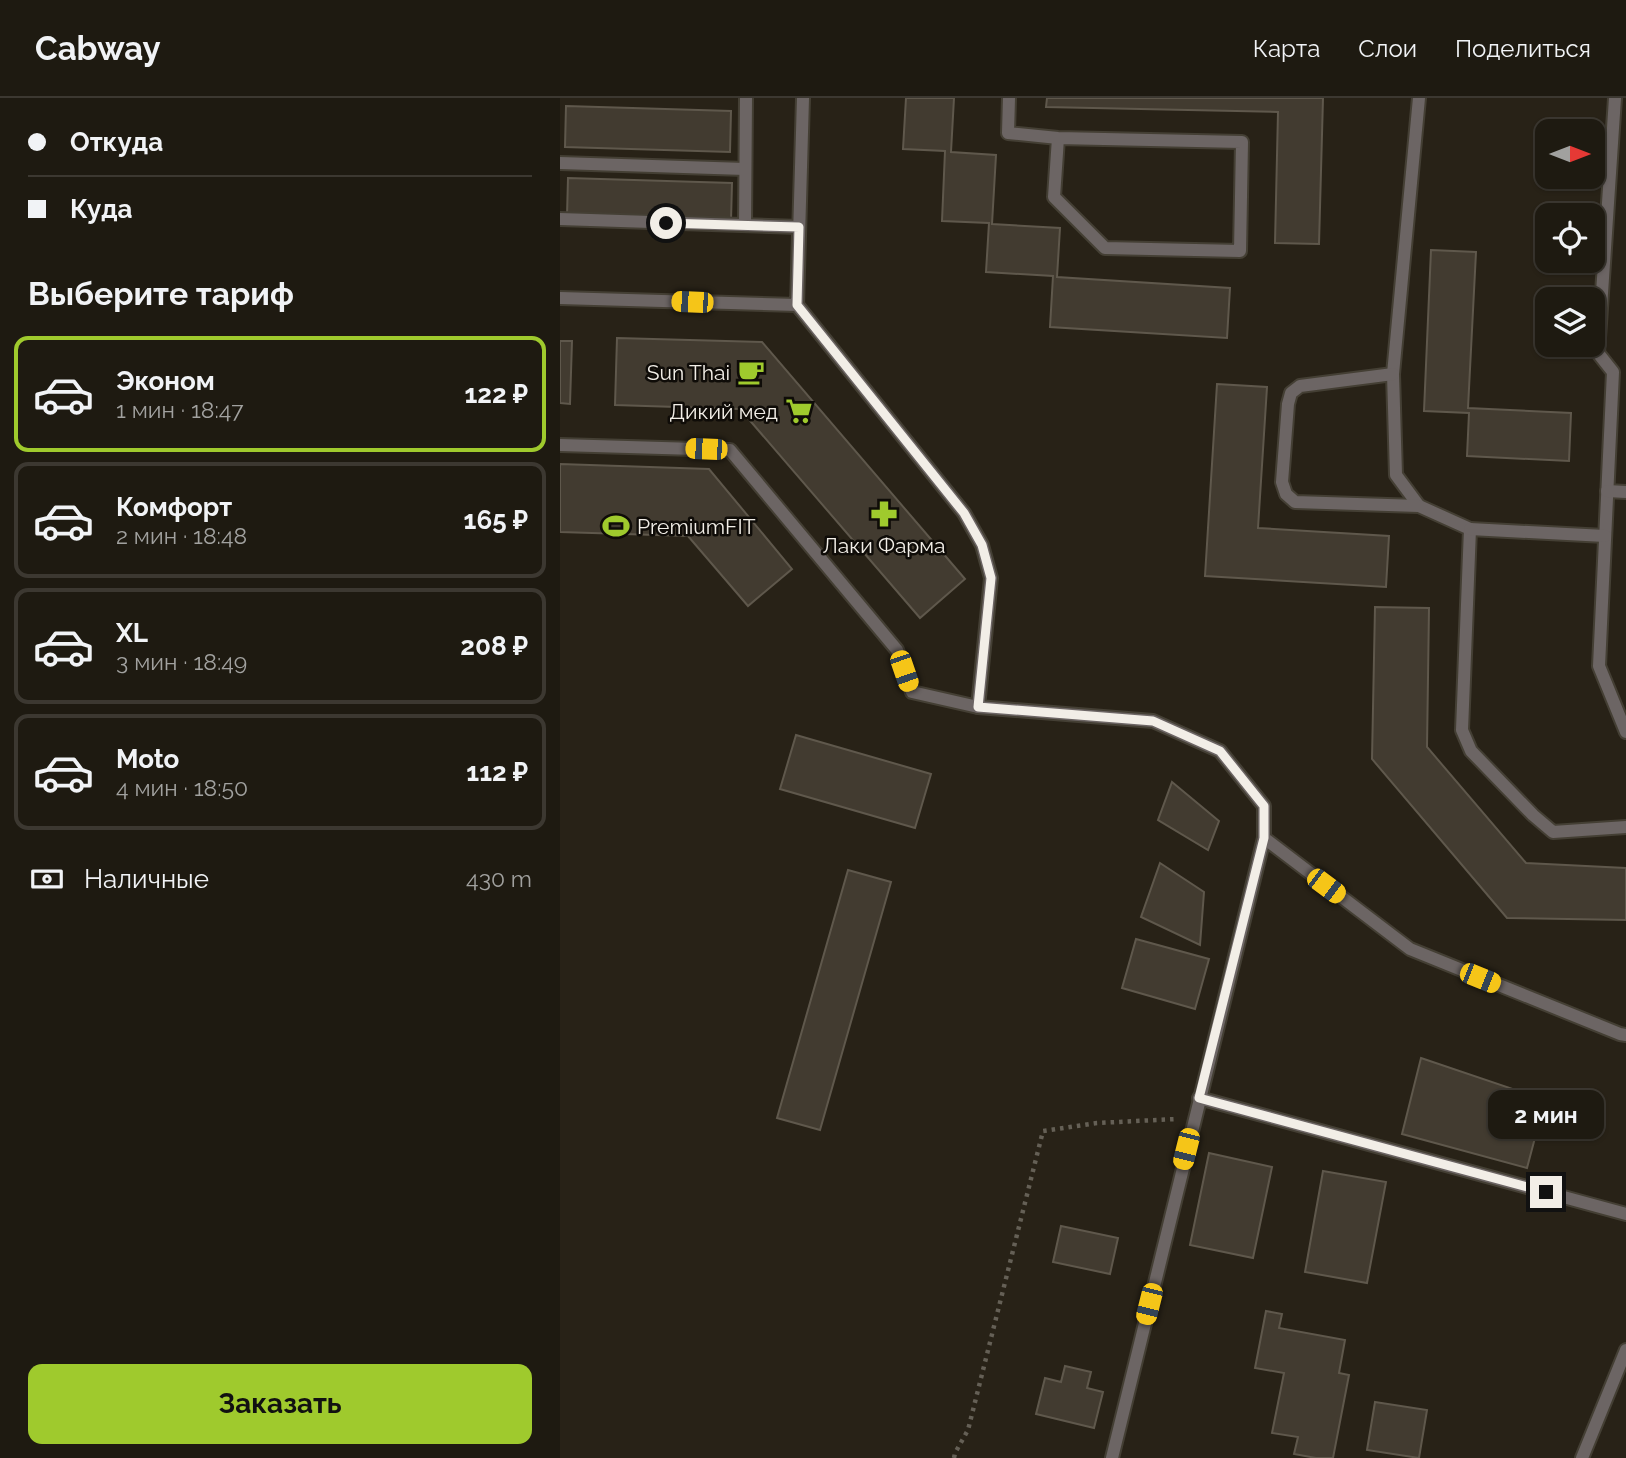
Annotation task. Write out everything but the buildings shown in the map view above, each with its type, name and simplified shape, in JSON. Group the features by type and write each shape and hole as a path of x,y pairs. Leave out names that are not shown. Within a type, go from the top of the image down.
{"lane":[{"path":"745,225 746,98"},
{"path":"802,98 797,305 964,513 982,545 991,578 978,707"},
{"path":"1009,98 1008,133 1058,138 1242,142 1240,251 1105,248 1055,197 1058,138"},
{"path":"1419,98 1393,374 1396,475 1419,506"},
{"path":"1615,98 1598,353 1613,372 1599,666 1626,732"},
{"path":"560,163 745,169"},
{"path":"560,219 799,227"},
{"path":"560,298 797,305"},
{"path":"1393,374 1300,386 1291,393 1282,482 1286,494 1295,502 1419,506 1470,529 1605,536"},
{"path":"560,445 730,450 897,650 912,692 978,707 1153,721 1220,751 1264,806 1264,838 1112,1458"},
{"path":"1607,491 1626,492"},
{"path":"1470,529 1462,730 1471,751 1553,832 1626,827"},
{"path":"1264,838 1410,950 1626,1035"},
{"path":"1199,1098 1626,1214"},
{"path":"1582,1458 1626,1350"}],"path":[{"path":"954,1458 968,1430 1043,1131 1097,1123 1179,1119 1199,1098"}],"place":[{"name":"Sun Thai","path":"751,372"},
{"name":"Дикий мед","path":"799,411"},
{"name":"Лаки Фарма","path":"884,514"},
{"name":"PremiumFIT","path":"616,526"}],"route":[{"path":"666,223 799,227 797,305 964,513 982,545 991,578 978,707 1153,721 1220,751 1264,806 1264,838 1199,1098 1546,1192"}]}
